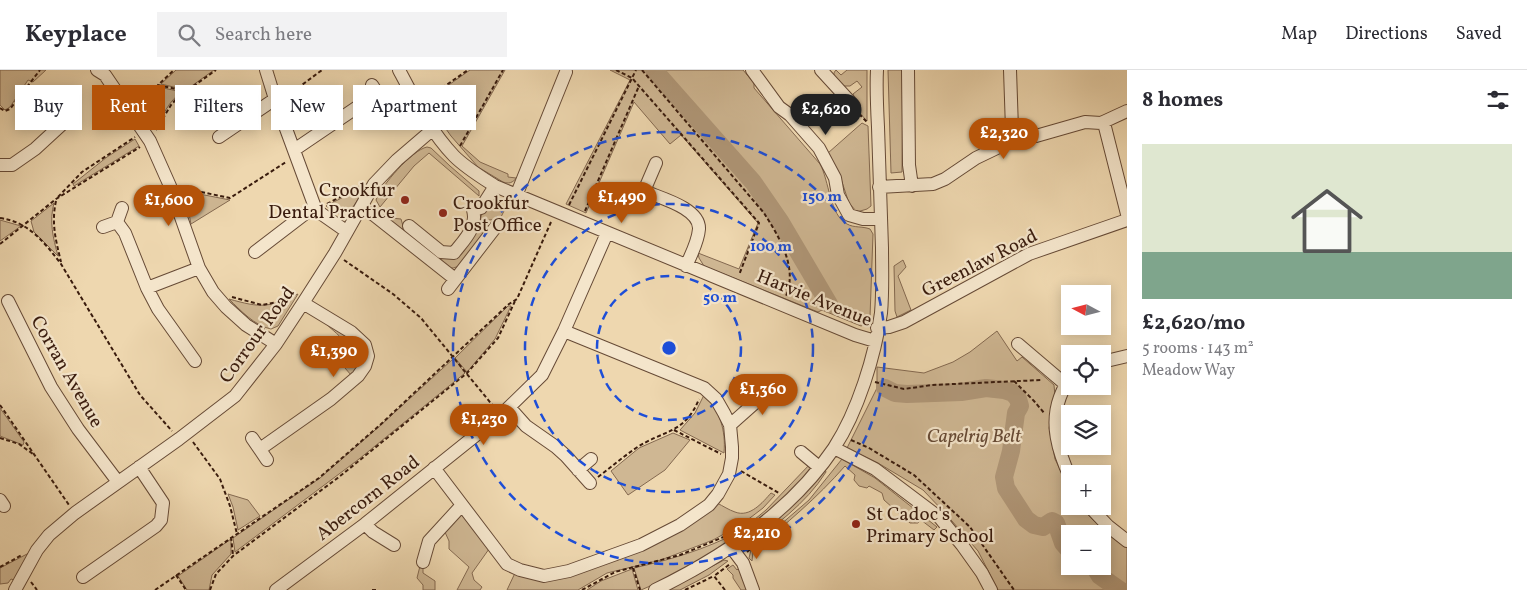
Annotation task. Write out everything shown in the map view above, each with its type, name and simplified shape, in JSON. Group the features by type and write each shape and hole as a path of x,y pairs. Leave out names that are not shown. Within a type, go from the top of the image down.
{"street":[{"path":"266,70 271,86"},
{"name":"Harvie Avenue","path":"399,70 407,85"},
{"path":"752,70 779,107 790,115 819,148 835,178 838,195 850,216 863,219 881,219"},
{"path":"655,590 709,562 731,548 791,499 834,448 852,414 866,380 881,313 881,219 876,70"},
{"path":"908,70 909,165 912,186"},
{"path":"1010,70 1012,129 1014,136"},
{"path":"825,71 854,106"},
{"path":"104,72 113,85"},
{"path":"516,196 566,72"},
{"path":"219,137 271,104"},
{"path":"295,153 353,111"},
{"path":"880,187 933,184 945,179 976,158 1003,145 1014,136 1036,136 1085,122 1104,122 1127,111"},
{"path":"1104,122 1127,214"},
{"path":"0,165 12,165 55,130"},
{"path":"142,130 170,186 199,268 213,292 246,325 276,344"},
{"path":"287,130 316,210 346,231"},
{"name":"Harvie Avenue","path":"432,130 454,156 495,186 734,286 855,335 875,341"},
{"name":"Corrour Road","path":"15,590 37,550 49,535 74,514 183,436 235,396 276,344 335,253 374,184 397,160 432,130"},
{"path":"639,204 656,163"},
{"path":"409,226 441,252 454,253 470,233 475,217 473,210 481,208 495,186"},
{"path":"644,191 689,210 697,218 699,228 696,244 686,266"},
{"path":"117,222 122,208"},
{"path":"361,208 374,215 451,284 469,264 498,224"},
{"path":"254,252 306,213 316,210"},
{"name":"Greenlaw Road","path":"877,328 889,327 904,322 1029,254 1127,220"},
{"path":"103,227 117,222"},
{"path":"117,222 125,233 147,288 158,309 195,361"},
{"name":"Abercorn Road","path":"276,590 365,524 505,411 542,375 564,331 606,233"},
{"path":"147,288 199,268"},
{"path":"252,438 263,454 358,376 365,366 368,356 365,346 351,332 306,298"},
{"name":"Corran Avenue","path":"8,300 51,387 78,429 118,482"},
{"path":"434,468 507,564 535,574 553,574 569,570 641,545 680,524 709,505 718,494 729,474 731,462 730,425 716,399 704,388 564,331"},
{"path":"1018,344 1061,377"},
{"path":"1111,360 1127,356"},
{"path":"730,425 767,388"},
{"path":"1062,395 1057,405 1054,426 1065,465"},
{"path":"505,411 556,447 590,483"},
{"path":"834,448 875,469 940,518 982,573 991,590"},
{"path":"801,452 819,467"},
{"path":"578,470 591,459"},
{"path":"84,578 148,532 161,520 163,502 139,467"},
{"path":"422,562 429,541 462,506"},
{"path":"1097,515 1127,541"},
{"path":"365,524 372,532 394,545"},
{"path":"731,548 743,563 753,590"}],"path":[{"path":"0,108 5,111 10,109 40,70"},
{"path":"158,85 174,70"},
{"path":"195,85 216,70"},
{"path":"300,85 322,70"},
{"path":"447,85 468,70"},
{"path":"454,156 503,70"},
{"path":"616,70 632,78 759,223 734,286"},
{"path":"210,590 216,574 233,556 338,477 466,373 498,338 559,214 636,70"},
{"path":"642,70 764,213 776,232 786,254 791,275 782,305"},
{"path":"580,222 639,86"},
{"path":"0,244 56,199 146,136 175,101"},
{"path":"854,106 860,116 871,125"},
{"path":"61,264 53,231 53,214 56,199 82,172 146,136"},
{"path":"170,186 230,198 295,153"},
{"path":"316,210 367,182 374,184"},
{"path":"0,218 25,225 61,264 140,395 183,436 220,479 230,506 237,534"},
{"path":"335,253 393,294 421,318 466,373 505,411"},
{"path":"222,302 230,296 262,305 278,302 304,291 306,298"},
{"path":"154,590 319,478 380,425 516,299"},
{"path":"866,380 904,389 932,385 1041,380"},
{"path":"1013,381 1034,401 1054,426"},
{"path":"590,483 646,442 674,430 690,416 704,388"},
{"path":"0,405 74,514"},
{"path":"674,430 731,462 779,493 783,490"},
{"path":"0,438 19,444 35,455"},
{"path":"582,590 606,575 680,555 732,533"},
{"path":"231,537 233,556"},
{"path":"0,566 27,552 37,550"},
{"path":"633,568 640,590"},
{"path":"176,575 186,590"},
{"path":"685,590 714,576"},
{"path":"372,590 377,590"}],"green space":[{"path":"0,70 46,70 33,82 28,80 25,85 15,85 15,100 10,107 5,110 0,105"},
{"path":"176,70 214,70 193,85 175,85 175,87 161,84"},
{"path":"470,70 505,70 476,121 476,85 449,85"},
{"path":"610,70 743,70 754,83 754,88 820,164 833,206 841,220 850,225 870,229 873,234 870,317 866,324 861,326 822,310 818,312 704,266 698,253 739,269 758,223 681,135 670,144 634,102 586,213 566,204 630,80"},
{"path":"836,70 841,75 847,70 867,70 867,121 857,110 861,106 853,94 862,87 857,81 850,86 843,86 834,77"},
{"path":"888,70 903,70 902,172 891,173"},
{"path":"165,88 175,90 175,98 165,111"},
{"path":"862,123 868,126 871,206 857,212 849,203 840,176 828,153"},
{"path":"447,130 471,130 462,146 480,162 508,174 508,177 516,178 519,175 514,181 510,183 503,182 478,167"},
{"path":"135,139 139,146 74,186 73,184 107,157"},
{"path":"427,147 431,148 479,191 479,196 429,153 414,166 380,207 376,200 390,178 413,155"},
{"path":"365,186 349,211 341,214 326,206"},
{"path":"179,190 230,200 191,224 186,198 181,196"},
{"path":"54,203 52,223 58,256 34,232 31,221"},
{"path":"492,205 505,209 500,219 489,220 490,230 477,249 466,261 454,268 447,268 388,224 391,218 401,219 403,226 442,256 460,253 477,232 482,213"},
{"path":"0,220 21,226 0,241"},
{"path":"903,260 906,267 898,276 911,310 897,317 895,311 894,266"},
{"path":"298,294 278,326 271,329 259,325 229,299 249,304 264,305 279,302"},
{"path":"508,306 511,306 495,339 467,372 455,358"},
{"path":"327,321 351,338 361,350 362,363 351,375 345,368 349,361 349,349 342,338 326,324"},
{"name":"Capelrig Belt","path":"997,331 1017,361 1022,357 1054,385 1055,396 1049,428 1055,459 1061,471 1061,515 1089,515 1098,525 1061,525 1061,575 1111,575 1111,535 1127,546 1127,590 998,590 978,551 923,490 878,463 847,448 877,388 877,367 924,373 953,362 970,352"},
{"path":"454,358 465,373 359,459 235,552 233,538 320,478"},
{"path":"704,395 714,407 721,421 724,453 680,430 695,413"},
{"path":"0,408 24,442 23,445 0,436"},
{"path":"673,433 690,440 665,470 628,495 611,471 639,448"},
{"path":"842,459 875,478 937,527 934,530 921,520 918,523 910,523 884,500 882,493 869,486 867,488 859,486 854,480 855,475 845,466 812,500 753,551 752,561 749,558 751,550 809,500"},
{"path":"811,463 811,467 789,494 744,532 743,529 766,510"},
{"path":"825,469 826,472 818,484 799,504 745,549 748,543 783,513"},
{"path":"771,493 775,495 763,508 742,524 713,540 661,560 607,573 578,590 507,590 515,573 559,579 717,503 735,512 746,513 756,508"},
{"path":"228,494 248,500 260,516 238,530"},
{"path":"461,514 489,549 472,573 474,580 482,587 480,590 457,590 469,567 449,549 449,541 444,530"},
{"path":"739,532 738,536 673,576 641,590 634,568 688,553"},
{"path":"231,539 231,554 212,575 209,590 187,590 178,576"},
{"path":"29,553 14,580 11,579 8,583 0,584 0,568"},
{"path":"724,560 728,561 709,575 680,590 667,590"},
{"path":"421,562 423,564 423,573 435,581 435,590 423,590 423,585 417,578"},
{"path":"733,565 737,570 739,568 747,590 741,590 733,575 727,569"},
{"path":"632,569 638,590 587,590 601,581"}],"waterway":[{"path":"654,70 753,182 780,221 829,304"},
{"path":"885,388 895,393 907,394 961,392 986,388 1013,393 1018,399 1020,406 1016,413 1011,451 1004,477 1006,488 1026,519 1034,525 1043,527 1052,521 1056,523 1061,537"},
{"path":"1099,575 1120,590"}],"place":[{"name":"Crookfur Dental Practice","path":"405,200"},
{"name":"Crookfur Post Office","path":"443,213"},
{"name":"St Cadoc's Primary School","path":"856,524"}]}
